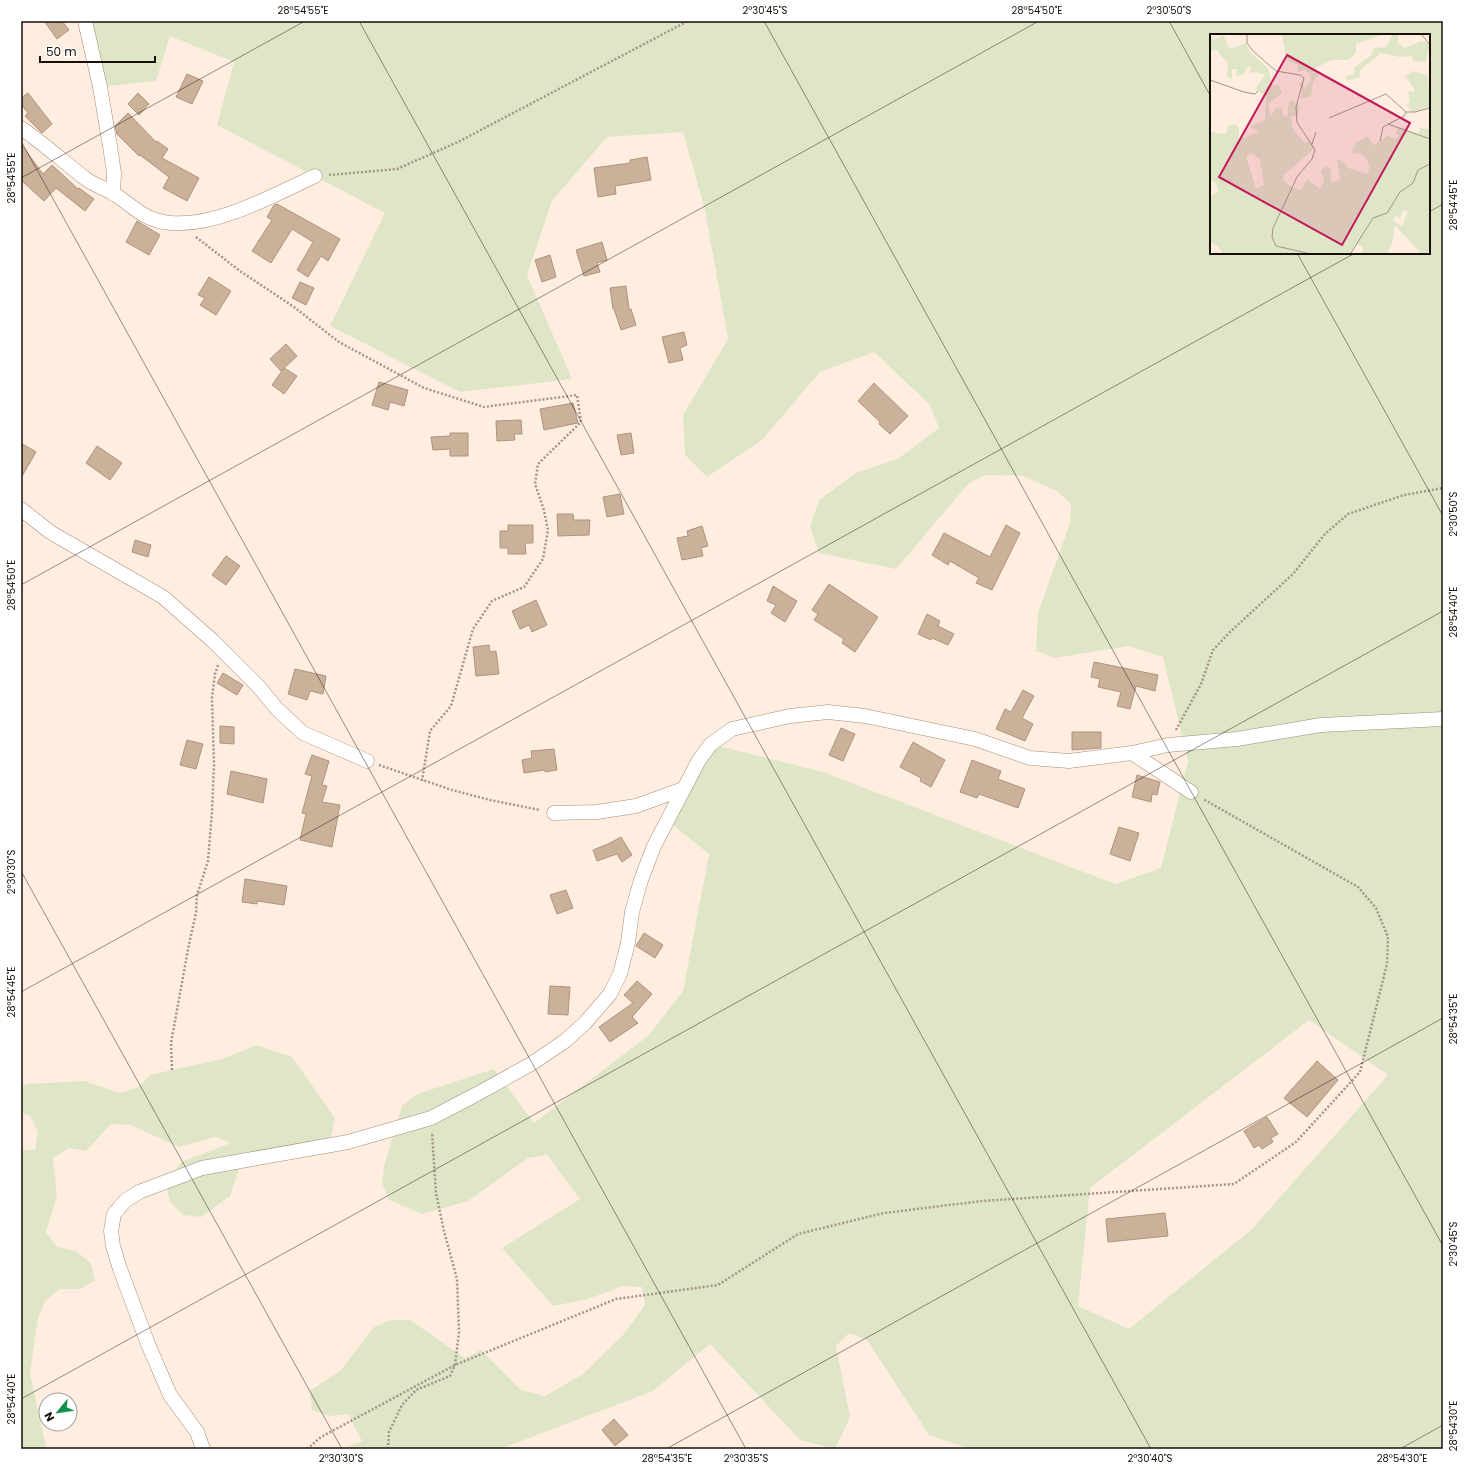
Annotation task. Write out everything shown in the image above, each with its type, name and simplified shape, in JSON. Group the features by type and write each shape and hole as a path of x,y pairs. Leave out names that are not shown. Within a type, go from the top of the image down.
{"street":[{"path":"85,21 100,87 110,146 114,173 113,194"},
{"path":"21,128 64,160 87,180 113,194 140,214 171,224 191,223 211,219 250,206 315,176"},
{"path":"21,509 50,532 163,597 196,625 223,651 259,687 277,709 303,733 367,761"},
{"path":"203,1449 196,1432 170,1395 148,1344 120,1268 114,1246 111,1231 114,1214 125,1201 139,1192 202,1168 348,1142 431,1118 477,1094 550,1052 565,1041 585,1023 610,994 620,974 628,943 632,912 641,880 654,846 699,760 711,744 732,728 790,716 828,712 865,716 976,739 1030,758 1069,761 1132,753 1168,745 1237,739 1321,725 1443,719"},
{"path":"1132,753 1191,792"},
{"path":"554,814 597,812 636,806 683,789"}],"path":[{"path":"315,176 397,169 458,142 688,21"},
{"path":"171,224 202,240 240,271 294,307 339,342 424,388 484,407 576,395 581,422 538,464 535,484 544,510 548,530 543,559 524,587 492,601 474,629 451,706 430,731 422,781"},
{"path":"1168,745 1201,684 1213,650 1230,632 1293,574 1325,534 1348,514 1404,494 1443,488"},
{"path":"172,1070 171,1043 196,913 198,895 208,861 214,766 212,698 215,674 223,651"},
{"path":"367,761 422,781 490,800 554,814"},
{"path":"307,1449 321,1437 455,1365 616,1298 718,1285 798,1234 884,1213 982,1201 1234,1184 1296,1142 1360,1072 1387,964 1388,937 1376,908 1358,887 1191,792"},
{"path":"388,1449 389,1432 402,1405 416,1390 450,1376 455,1365 459,1332 457,1279 444,1231 436,1193 431,1118"}],"green space":[{"path":"85,21 1443,21 1443,1449 970,1449 929,1435 867,1340 849,1333 836,1346 850,1417 835,1449 800,1440 710,1344 653,1391 500,1449 343,1449 362,1441 348,1414 329,1416 312,1410 310,1391 341,1370 374,1327 391,1320 410,1320 465,1358 481,1350 521,1390 545,1396 583,1374 623,1335 645,1305 642,1287 623,1286 588,1299 553,1306 502,1248 580,1199 547,1155 528,1158 468,1201 422,1214 389,1200 382,1183 384,1166 402,1106 417,1094 494,1069 534,1123 649,1035 683,991 709,854 667,820 711,744 823,772 1115,884 1161,868 1188,761 1163,657 1128,646 1055,658 1036,651 1038,613 1070,523 1071,504 1057,491 1023,476 986,475 969,483 896,569 819,553 810,527 819,500 856,473 899,458 939,428 929,404 874,352 820,372 762,440 707,477 685,455 683,415 728,339 705,210 683,132 607,137 552,201 527,275 572,379 460,392 330,326 385,213 217,125 234,62 170,36 156,81 100,87","holes":["1309,1020 1388,1075 1251,1230 1129,1329 1078,1306 1090,1188"]},
{"path":"256,1045 292,1057 335,1118 331,1137 314,1145 242,1160 230,1196 201,1217 183,1215 170,1202 166,1185 181,1162 231,1143 215,1137 179,1147 130,1125 111,1124 86,1151 69,1148 53,1158 57,1196 46,1232 57,1247 76,1251 91,1263 95,1281 79,1289 60,1289 46,1300 38,1318 30,1373 38,1410 38,1432 43,1432 46,1447 45,1449 21,1449 21,1150 35,1150 38,1132 30,1116 21,1112 21,1088 27,1084 84,1081 120,1093 137,1088 150,1075 222,1059"}],"building":[{"path":"44,21 62,21 69,30 57,39"},
{"path":"187,74 203,81 192,104 176,97"},
{"path":"28,93 52,124 42,133 25,116 28,113 21,104 21,98"},
{"path":"138,93 149,104 139,115 128,104"},
{"path":"128,113 156,142 157,141 168,149 162,158 199,178 187,201 163,188 169,177 140,155 139,156 117,134 115,126"},
{"path":"21,144 43,174 52,165 78,189 79,188 94,199 85,211 56,188 44,201 21,180"},
{"path":"647,157 651,180 615,186 616,194 598,197 594,168 630,163 630,160"},
{"path":"277,204 340,239 328,261 321,256 308,277 297,270 313,242 292,229 271,263 252,251 272,220 267,217 274,205"},
{"path":"137,221 160,235 149,255 126,242"},
{"path":"602,242 607,260 597,263 600,272 584,276 576,250"},
{"path":"550,255 556,277 542,282 535,260"},
{"path":"209,277 231,291 216,315 200,305 205,298 198,295"},
{"path":"300,282 314,288 306,305 292,298"},
{"path":"626,286 629,309 631,309 636,325 621,330 613,309 610,288"},
{"path":"684,332 687,345 680,348 683,360 669,363 662,337"},
{"path":"286,344 297,356 281,371 270,359"},
{"path":"284,368 297,376 284,394 272,385"},
{"path":"379,382 408,390 404,406 390,402 388,410 372,405"},
{"path":"874,383 908,416 890,434 858,401"},
{"path":"573,403 578,423 544,430 540,409"},
{"path":"521,420 522,434 514,434 515,440 497,441 496,421"},
{"path":"450,433 468,433 468,456 450,456 450,449 433,450 431,437 450,436"},
{"path":"631,433 634,453 621,455 617,435"},
{"path":"21,443 36,452 21,478"},
{"path":"97,446 122,463 110,480 86,463"},
{"path":"620,494 624,514 607,517 603,497"},
{"path":"557,514 573,514 574,520 590,520 589,535 558,536"},
{"path":"508,525 533,525 533,543 525,543 526,554 508,554 508,548 500,548 500,531 508,531"},
{"path":"1006,525 1020,533 992,590 976,583 979,578 950,561 948,565 932,555 944,533 990,557"},
{"path":"702,526 708,546 701,548 703,556 682,560 677,538 688,536 687,531"},
{"path":"135,540 151,545 148,557 132,552"},
{"path":"226,556 240,566 226,585 212,575"},
{"path":"829,584 878,617 855,652 842,643 844,639 814,620 818,614 812,610"},
{"path":"773,586 797,601 785,622 771,613 776,605 767,601"},
{"path":"536,600 547,625 532,632 529,625 520,629 512,611"},
{"path":"927,614 940,621 938,626 954,634 948,645 918,634"},
{"path":"489,645 490,652 496,651 499,674 476,676 473,647"},
{"path":"1094,662 1158,675 1155,691 1136,686 1130,709 1117,706 1121,692 1098,687 1100,679 1091,677"},
{"path":"295,669 326,676 323,694 310,691 307,700 288,694"},
{"path":"223,673 243,685 237,695 217,683"},
{"path":"1023,690 1034,696 1022,718 1033,724 1025,741 996,729 1005,709 1011,712"},
{"path":"220,726 234,727 234,744 220,743"},
{"path":"841,728 855,734 843,761 829,755"},
{"path":"1072,732 1101,732 1101,748 1072,750"},
{"path":"187,740 203,744 196,769 180,765"},
{"path":"913,742 945,760 931,787 920,781 921,778 900,767"},
{"path":"554,749 557,770 524,773 522,760 532,758 531,751"},
{"path":"312,755 329,761 322,785 327,786 322,802 340,805 332,847 300,840 306,814 302,813 312,776 305,774"},
{"path":"972,760 1001,771 998,779 1025,789 1018,808 979,794 977,798 960,792"},
{"path":"231,771 267,779 263,803 227,794"},
{"path":"1137,775 1160,782 1157,795 1152,794 1151,802 1132,797"},
{"path":"1119,827 1139,833 1130,861 1110,854"},
{"path":"621,837 632,855 622,862 617,854 597,861 593,850"},
{"path":"245,879 287,886 284,905 257,901 257,904 242,902"},
{"path":"566,890 573,908 557,914 550,895"},
{"path":"644,933 663,945 655,958 636,946"},
{"path":"637,981 652,994 632,1017 638,1023 610,1042 599,1027 633,1003 624,995"},
{"path":"550,986 570,987 568,1015 548,1014"},
{"path":"1317,1061 1338,1080 1307,1117 1284,1098"},
{"path":"1267,1117 1278,1134 1271,1138 1273,1142 1262,1149 1259,1145 1254,1148 1244,1131"},
{"path":"1165,1213 1168,1236 1108,1242 1106,1219"},
{"path":"614,1419 628,1435 615,1446 602,1430"}]}
